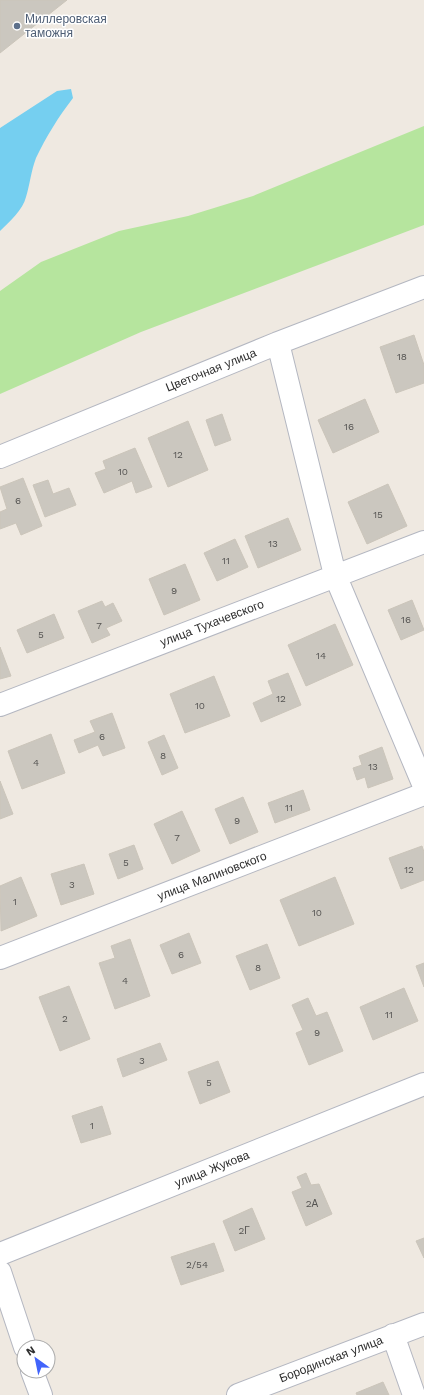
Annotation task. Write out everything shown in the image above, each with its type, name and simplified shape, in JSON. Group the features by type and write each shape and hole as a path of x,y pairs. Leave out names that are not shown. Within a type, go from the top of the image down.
{"street":[{"name":"Цветочная улица","path":"0,457 278,342 424,287"},
{"path":"278,342 335,575 424,786"},
{"name":"улица Тухачевского","path":"0,705 424,542"},
{"name":"улица Малиновского","path":"0,958 424,794"},
{"name":"улица Жукова","path":"0,1254 424,1084"},
{"path":"0,1272 22,1339"},
{"name":"Бородинская улица","path":"238,1395 424,1324"},
{"path":"393,1336 414,1395"}],"green space":[{"path":"424,126 424,225 141,332 0,394 0,291 41,262 119,231 188,216 253,196"}],"water":[{"path":"71,89 73,98 53,127 36,158 22,207 0,231 0,128 57,91"}],"building":[{"name":"Миллеровская таможня","path":"0,0 67,0 0,53"},
{"path":"414,335 424,365 424,383 396,393 380,347"},
{"path":"365,399 379,432 333,453 318,420"},
{"path":"222,414 231,440 215,446 206,420"},
{"path":"188,421 208,470 168,487 148,438"},
{"path":"135,448 152,487 136,493 132,481 104,493 95,473 106,469 103,461"},
{"path":"23,478 42,526 21,535 16,523 0,529 0,512 7,509 0,487"},
{"path":"48,480 53,494 69,488 76,505 45,517 33,485"},
{"path":"388,484 407,526 367,544 348,502"},
{"path":"288,518 301,550 258,568 245,536"},
{"path":"235,539 248,567 217,581 204,553"},
{"path":"185,564 200,600 164,615 149,579"},
{"path":"412,600 424,630 401,640 388,610"},
{"path":"102,601 105,607 113,603 122,621 106,628 110,635 92,643 78,611"},
{"path":"54,614 64,638 27,653 17,630"},
{"path":"335,624 353,665 306,686 288,645"},
{"path":"0,647 11,676 0,679"},
{"path":"288,673 301,705 261,722 253,703 273,694 268,681"},
{"path":"214,676 230,716 185,733 170,694"},
{"path":"112,713 125,748 103,756 98,745 79,753 74,740 95,732 90,721"},
{"path":"51,734 65,773 22,789 8,751"},
{"path":"164,735 178,768 162,775 148,742"},
{"path":"382,747 393,779 368,788 365,777 357,780 353,768 362,765 359,756"},
{"path":"0,781 13,814 0,819"},
{"path":"303,790 310,810 275,823 268,803"},
{"path":"243,797 258,832 230,844 215,809"},
{"path":"182,811 200,851 172,864 154,824"},
{"path":"134,845 143,869 118,879 109,854"},
{"path":"422,846 424,852 424,880 401,889 389,858"},
{"path":"84,864 94,894 61,905 51,874"},
{"path":"21,877 37,916 1,931 0,886"},
{"path":"335,877 354,924 299,946 280,900"},
{"path":"189,933 201,963 172,974 160,945"},
{"path":"130,939 150,996 115,1009 99,963 115,958 111,946"},
{"path":"267,944 280,978 250,990 236,956"},
{"path":"424,963 424,987 416,966"},
{"path":"69,986 90,1039 60,1051 39,997"},
{"path":"404,988 418,1021 373,1040 360,1007"},
{"path":"308,998 316,1016 327,1012 343,1051 309,1065 296,1033 303,1030 292,1005"},
{"path":"160,1043 167,1060 123,1077 117,1059"},
{"path":"218,1061 230,1092 200,1104 188,1072"},
{"path":"102,1106 111,1134 81,1143 72,1116"},
{"path":"306,1173 311,1185 319,1184 332,1214 306,1226 292,1192 302,1188 297,1177"},
{"path":"252,1208 265,1239 235,1251 223,1221"},
{"path":"424,1238 424,1258 416,1241"},
{"path":"214,1243 224,1271 181,1285 171,1257"},
{"path":"383,1382 389,1395 357,1395 356,1393"}],"place":[{"name":"Миллеровская таможня","path":"17,26"}]}
